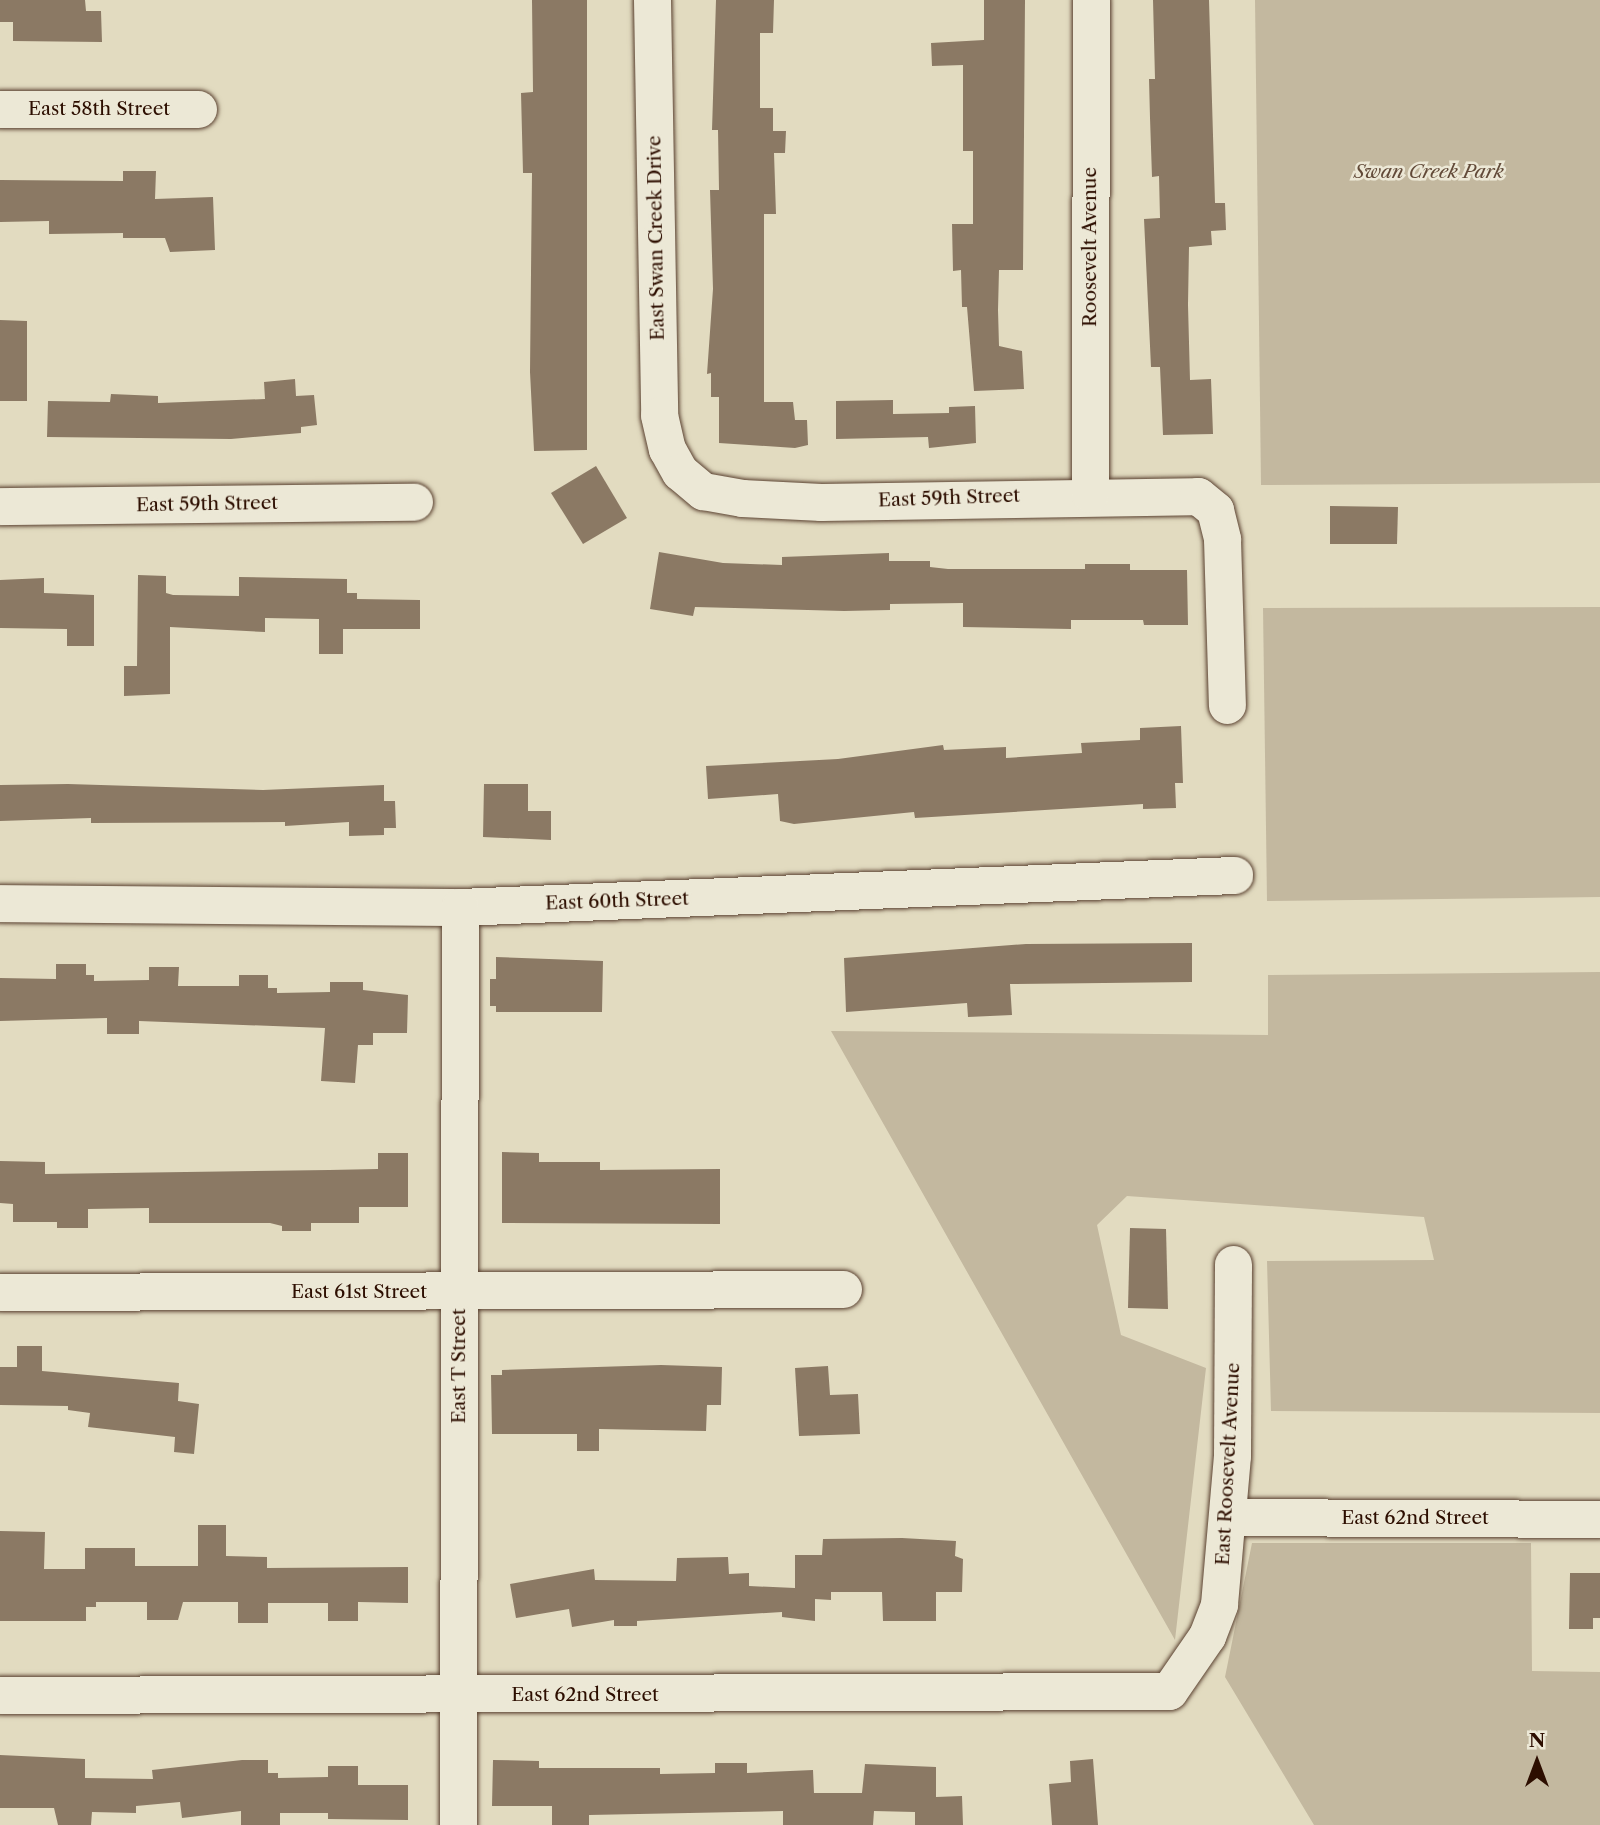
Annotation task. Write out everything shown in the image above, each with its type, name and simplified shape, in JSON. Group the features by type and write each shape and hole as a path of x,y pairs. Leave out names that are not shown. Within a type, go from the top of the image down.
{"street":[{"name":"East Swan Creek Drive","path":"652,0 659,415 667,449 680,472"},
{"name":"Roosevelt Avenue","path":"1090,495 1091,0"},
{"name":"East 58th Street","path":"0,109 198,109"},
{"name":"East 59th Street","path":"680,472 703,491 742,498 821,502 1090,495 1198,496 1209,501 1217,515 1223,554 1227,705"},
{"name":"East 59th Street","path":"0,506 414,502"},
{"name":"East 60th Street","path":"0,903 460,908 1234,875"},
{"name":"East T Street","path":"458,1825 460,908"},
{"name":"East Roosevelt Avenue","path":"1169,1691 1207,1636 1219,1604 1229,1517 1233,1265"},
{"name":"East 61st Street","path":"0,1292 844,1289"},
{"name":"East 62nd Street","path":"1229,1517 1600,1519"},
{"name":"East 62nd Street","path":"0,1695 1169,1691"}],"green space":[{"name":"Swan Creek Park","path":"1255,0 1600,0 1600,483 1261,485"},
{"path":"1600,607 1600,897 1267,901 1263,608"},
{"path":"1600,972 1600,1413 1271,1411 1267,1261 1434,1260 1424,1217 1127,1196 1097,1225 1121,1335 1206,1368 1175,1640 831,1031 1268,1035 1268,975"},
{"path":"1252,1543 1531,1543 1532,1671 1600,1672 1600,1825 1314,1825 1225,1677"}],"building":[{"path":"0,0 85,0 86,11 101,11 102,42 13,41 13,22 0,22"},
{"path":"532,0 587,0 587,450 534,451 530,372 532,173 523,173 521,93 533,92"},
{"path":"716,0 774,0 773,33 760,33 760,108 773,108 773,131 786,131 785,153 774,153 776,214 764,214 764,402 793,402 795,420 807,420 808,445 795,448 719,443 719,397 711,397 711,373 707,374 713,289 710,190 719,190 718,130 712,130"},
{"path":"984,0 1025,0 1023,270 999,270 998,310 999,346 1022,351 1024,389 974,391 967,307 962,307 961,270 953,271 952,224 973,224 973,151 963,151 963,65 932,66 931,43 984,40"},
{"path":"1153,0 1209,0 1215,203 1225,203 1226,230 1211,231 1212,245 1189,247 1188,305 1190,380 1211,379 1213,434 1163,435 1160,367 1151,367 1144,219 1160,218 1159,176 1152,177 1150,118 1149,79 1155,79"},
{"path":"123,171 156,171 155,199 213,197 215,250 170,252 165,238 123,238 123,233 49,234 49,221 0,222 0,180 123,181"},
{"path":"0,320 27,321 27,401 0,401"},
{"path":"295,379 296,396 314,395 317,425 301,427 301,433 231,439 47,437 48,401 110,402 111,394 158,396 158,403 265,399 264,382"},
{"path":"893,400 893,414 949,413 949,407 975,406 976,443 929,448 928,437 836,439 836,401"},
{"path":"596,466 627,518 583,544 551,493"},
{"path":"1330,506 1398,507 1397,544 1330,544"},
{"path":"659,552 723,563 782,565 782,557 889,553 889,561 930,561 930,567 948,569 1085,569 1085,564 1130,564 1130,570 1187,570 1188,625 1144,625 1143,620 1071,620 1071,629 963,627 963,603 890,604 890,610 844,611 695,607 693,616 650,609"},
{"path":"138,575 166,576 166,593 173,595 239,596 239,577 347,579 347,593 357,593 357,599 420,600 420,629 343,629 343,654 319,654 319,619 265,618 265,632 170,627 170,694 124,696 124,666 137,666"},
{"path":"44,578 44,593 94,595 94,646 67,646 67,629 0,628 0,580"},
{"path":"1181,726 1183,783 1175,783 1176,808 1143,809 1143,804 915,818 914,812 794,824 780,821 778,794 708,799 706,766 838,759 943,745 944,750 1006,747 1006,758 1082,753 1081,743 1140,740 1140,728"},
{"path":"68,784 263,790 384,785 384,801 395,801 396,828 384,828 384,835 349,836 349,822 285,826 285,822 91,823 91,818 0,821 0,785"},
{"path":"484,784 528,784 528,811 551,811 551,840 483,837"},
{"path":"1192,943 1192,982 1010,984 1012,1015 968,1017 967,1003 846,1012 844,958 1026,944"},
{"path":"496,957 603,961 602,1012 496,1012 496,1006 490,1006 490,979 496,979"},
{"path":"56,964 86,964 86,975 94,975 94,981 149,980 149,967 179,967 178,986 239,986 239,975 268,975 268,988 277,988 277,993 330,992 330,982 363,982 363,990 408,995 407,1033 373,1033 373,1045 358,1045 355,1083 321,1081 325,1028 139,1021 139,1034 107,1034 107,1018 0,1021 0,978 56,979"},
{"path":"502,1152 539,1153 539,1162 600,1162 600,1170 720,1169 720,1224 502,1223"},
{"path":"378,1153 408,1153 408,1207 359,1207 359,1223 311,1223 311,1231 282,1231 282,1226 270,1223 149,1223 149,1208 88,1209 88,1228 57,1228 57,1222 13,1222 13,1204 0,1203 0,1161 45,1162 45,1174 378,1169"},
{"path":"1130,1228 1166,1229 1168,1309 1128,1308"},
{"path":"17,1346 42,1346 42,1371 179,1383 178,1401 199,1404 194,1454 174,1452 175,1437 88,1427 90,1413 68,1410 68,1406 0,1405 0,1367 17,1367"},
{"path":"661,1365 722,1367 721,1405 707,1405 706,1431 599,1429 599,1451 577,1451 577,1434 492,1434 491,1375 502,1375 502,1370"},
{"path":"828,1366 830,1395 858,1394 860,1434 799,1436 795,1368"},
{"path":"198,1525 226,1525 226,1556 267,1557 267,1568 408,1567 408,1603 358,1602 358,1621 328,1621 328,1603 268,1603 268,1623 238,1623 238,1602 183,1602 178,1620 147,1620 147,1602 96,1602 96,1607 86,1607 86,1621 0,1621 0,1531 45,1532 44,1569 85,1569 85,1548 135,1548 135,1566 198,1566"},
{"path":"902,1538 956,1541 955,1556 963,1559 962,1592 936,1592 936,1621 883,1621 882,1592 831,1592 831,1600 815,1599 815,1621 782,1617 782,1612 637,1621 637,1626 614,1626 614,1620 572,1627 569,1609 516,1618 510,1584 594,1569 595,1580 676,1581 677,1558 728,1557 729,1574 749,1573 749,1586 795,1588 795,1555 822,1555 823,1539"},
{"path":"1570,1573 1600,1573 1600,1618 1593,1618 1593,1629 1569,1629"},
{"path":"0,1755 85,1759 85,1778 153,1779 152,1770 242,1760 268,1760 268,1773 278,1773 278,1778 328,1777 328,1766 358,1766 358,1785 408,1785 408,1820 328,1819 328,1813 280,1813 280,1825 241,1825 241,1811 182,1818 180,1802 136,1806 136,1813 92,1812 91,1825 58,1825 54,1808 0,1808"},
{"path":"1093,1759 1098,1825 1052,1825 1049,1784 1071,1782 1070,1761"},
{"path":"493,1760 539,1761 539,1768 660,1768 660,1774 715,1773 715,1763 747,1763 747,1773 813,1770 814,1793 862,1793 865,1764 936,1767 936,1797 962,1796 963,1825 915,1825 915,1812 874,1811 873,1825 783,1825 783,1811 589,1815 589,1825 552,1825 552,1806 492,1806"}]}
